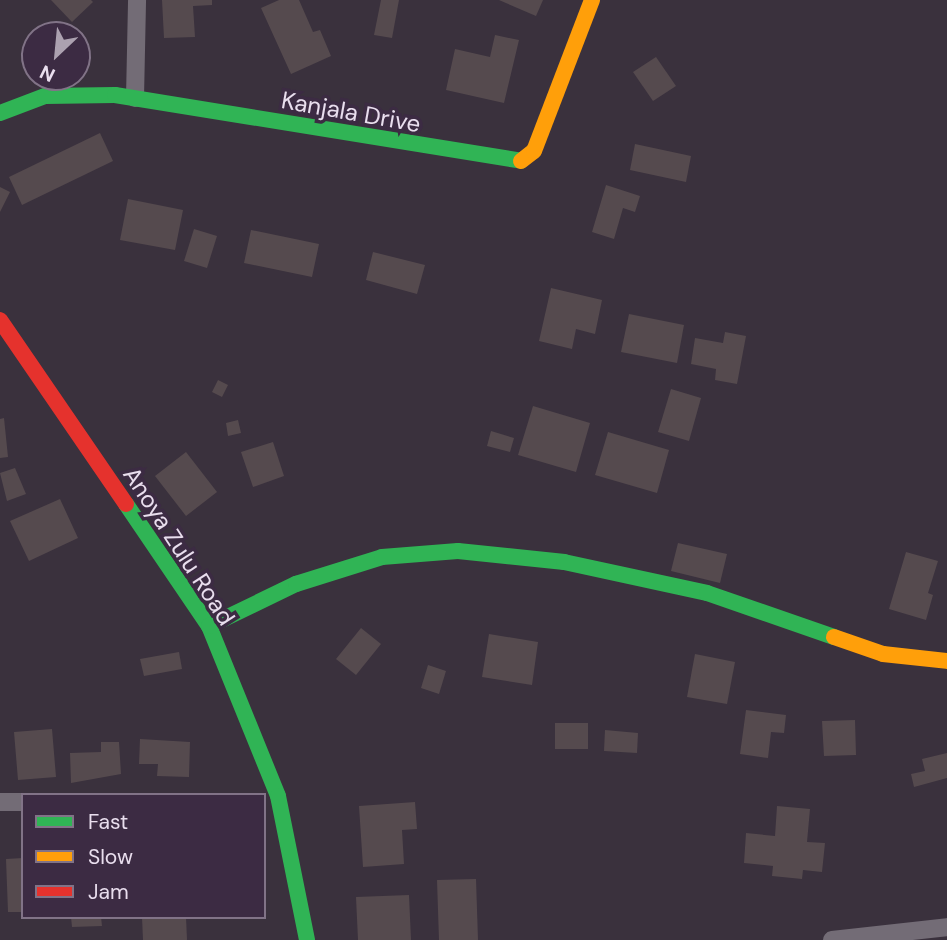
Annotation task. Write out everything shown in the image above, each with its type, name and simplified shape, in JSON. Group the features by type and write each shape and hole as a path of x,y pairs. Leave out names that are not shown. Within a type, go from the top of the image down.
{"street":[{"path":"135,98 137,0"},
{"name":"Kanjala Drive","path":"0,114 45,96 135,98 521,161 534,150 592,0"},
{"name":"Anoya Zulu Road","path":"0,320 209,626 271,796 307,940"},
{"path":"209,626 296,584 382,557 458,551 564,562 707,593 883,654 947,661"},
{"path":"0,802 21,802"},
{"path":"832,940 935,932"}],"building":[{"path":"51,0 93,2 73,21"},
{"path":"162,0 212,0 212,5 193,6 195,37 164,38"},
{"path":"279,0 299,0 313,32 320,30 331,56 291,74 261,8"},
{"path":"381,0 399,0 392,38 374,35"},
{"path":"499,0 543,0 536,16"},
{"path":"495,35 519,40 504,103 446,90 455,49 490,57"},
{"path":"656,57 676,86 653,101 633,72"},
{"path":"100,133 113,161 22,205 9,177"},
{"path":"635,144 691,156 686,182 630,170"},
{"path":"606,185 640,196 635,212 623,208 614,239 592,232"},
{"path":"0,187 10,192 0,212"},
{"path":"128,199 183,210 175,250 120,240"},
{"path":"194,229 217,236 207,268 184,261"},
{"path":"251,230 319,244 312,277 244,263"},
{"path":"373,252 425,265 417,294 366,280"},
{"path":"551,288 602,300 595,334 576,329 572,349 539,341"},
{"path":"629,314 684,325 677,363 621,352"},
{"path":"725,332 746,336 737,384 715,380 716,369 691,364 695,338 723,343"},
{"path":"218,380 228,385 222,397 212,392"},
{"path":"671,389 701,398 689,441 658,432"},
{"path":"533,406 590,423 576,472 518,455"},
{"path":"4,418 8,457 0,458 0,419"},
{"path":"238,420 241,433 228,436 226,423"},
{"path":"491,431 514,438 510,452 487,446"},
{"path":"608,432 669,450 657,493 595,475"},
{"path":"273,442 284,476 253,487 241,452"},
{"path":"186,452 217,492 186,516 155,476"},
{"path":"15,468 26,494 7,501 0,473"},
{"path":"60,499 78,538 29,561 10,521"},
{"path":"678,543 727,554 720,583 671,571"},
{"path":"906,552 938,561 928,593 933,595 926,620 889,609"},
{"path":"361,628 381,644 356,675 336,659"},
{"path":"489,634 538,642 532,685 482,677"},
{"path":"179,652 182,669 144,676 140,659"},
{"path":"695,654 735,662 727,704 687,697"},
{"path":"428,665 446,671 439,694 421,688"},
{"path":"746,710 786,715 784,733 771,732 768,758 740,754"},
{"path":"855,720 856,755 824,756 822,721"},
{"path":"555,723 588,723 588,749 555,749"},
{"path":"52,729 56,777 18,780 14,732"},
{"path":"605,730 638,733 637,753 604,751"},
{"path":"140,739 190,742 189,777 157,776 158,764 139,764"},
{"path":"101,742 119,742 121,774 71,783 70,753 101,752"},
{"path":"947,753 947,778 914,787 911,774 925,771 922,759"},
{"path":"415,802 417,829 402,830 404,864 363,867 359,806"},
{"path":"777,806 810,809 807,842 825,843 822,872 803,870 802,879 772,876 773,866 744,863 746,833 775,836"},
{"path":"21,858 21,912 8,912 6,859"},
{"path":"476,879 478,940 439,940 437,880"},
{"path":"409,895 411,940 358,940 356,897"},
{"path":"71,919 101,919 102,926 72,927"},
{"path":"142,919 186,919 187,940 143,940"}],"traffic: fast":[{"path":"0,113 45,96 115,95 521,161"},
{"path":"126,504 209,626 278,796 307,940"},
{"path":"209,626 296,584 382,557 458,551 564,562 707,593 834,637"}],"traffic: slow":[{"path":"521,161 534,151 592,0"},
{"path":"834,637 883,654 947,661"}],"traffic: jam":[{"path":"0,320 126,504"}]}
